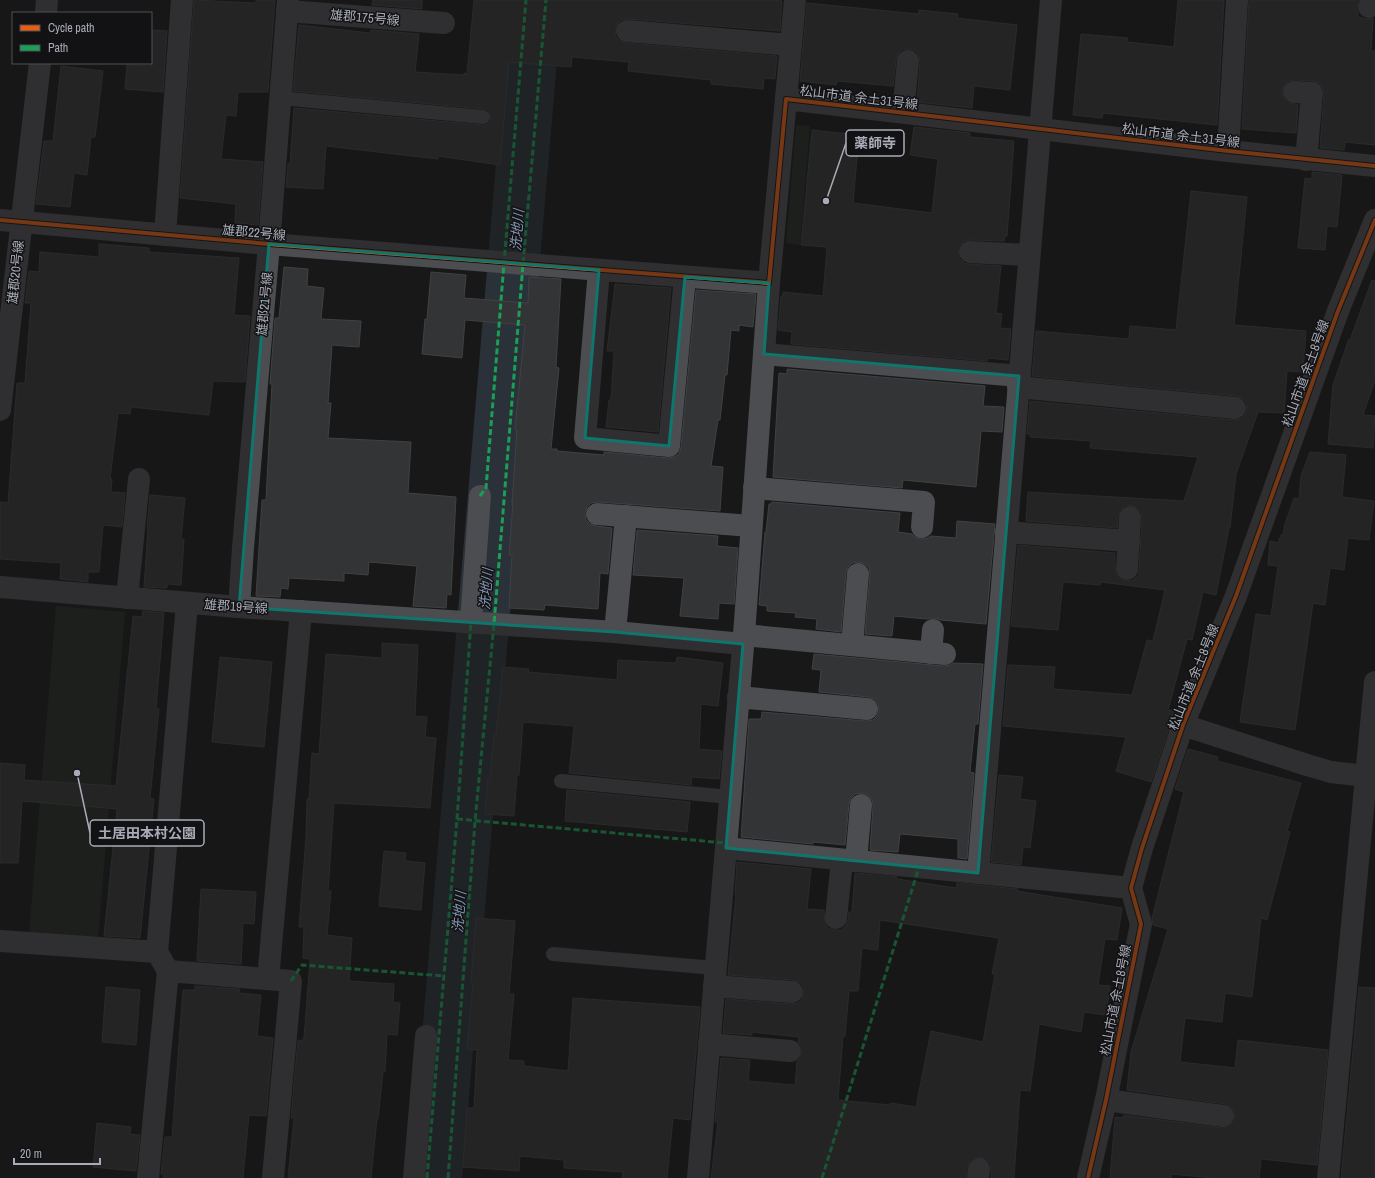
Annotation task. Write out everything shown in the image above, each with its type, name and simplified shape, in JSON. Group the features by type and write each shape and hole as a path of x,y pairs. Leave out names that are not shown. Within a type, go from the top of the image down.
{"street":[{"path":"46,12 47,0"},
{"path":"165,235 182,0"},
{"path":"786,99 795,0"},
{"path":"978,873 1039,128 1051,0"},
{"path":"1228,151 1237,0"},
{"name":"雄郡175号線","path":"287,5 444,23"},
{"name":"雄郡21号線","path":"239,607 242,548 269,244 287,5"},
{"path":"627,31 791,46"},
{"path":"903,112 908,60"},
{"name":"雄郡20号線","path":"0,410 10,221 40,64"},
{"path":"1294,92 1312,94 1306,160"},
{"name":"松山市道 余土31号線","path":"698,1178 743,640 769,283 786,99 1306,160 1375,166"},
{"name":"松山市道 余土8号線","path":"1088,1178 1106,1100 1141,924 1131,888 1142,848 1183,725 1236,596 1338,311 1375,220"},
{"name":"雄郡22号線","path":"10,221 269,244 599,270"},
{"path":"970,252 1029,255"},
{"path":"685,277 669,446 585,438 599,270 769,283"},
{"path":"764,354 1019,381 1235,408"},
{"path":"127,598 139,479"},
{"path":"754,488 924,502 922,527"},
{"path":"479,622 480,496"},
{"path":"597,514 752,526"},
{"path":"615,632 626,516"},
{"path":"1127,569 1130,517"},
{"path":"1006,532 1129,541"},
{"path":"852,645 858,574"},
{"name":"雄郡19号線","path":"0,587 239,607 743,640 852,645 938,653 932,630"},
{"path":"148,1178 187,603"},
{"path":"268,979 301,611"},
{"path":"1328,1178 1370,776 1375,682"},
{"path":"738,697 867,709"},
{"path":"1183,725 1307,766 1331,772 1370,776"},
{"path":"836,918 861,805"},
{"path":"726,848 1131,888"},
{"path":"0,941 162,961 268,979 291,981 273,1178"},
{"path":"714,977 792,992"},
{"path":"414,1178 426,1036"},
{"path":"709,1044 790,1051"},
{"path":"1106,1100 1223,1116"}],"lane":[{"path":"280,98 483,117"},
{"path":"561,781 730,797"},
{"path":"552,954 714,977"}],"highlighted area":[{"path":"269,244 599,270 585,438 669,446 685,277 769,283 764,354 1019,376 978,873 726,848 743,644 615,632 239,607"}],"shaded area":[{"path":"796,125 810,126 800,245 786,243"},
{"path":"56,606 125,612 98,939 29,934"}],"building":[{"path":"194,0 256,3 256,0 275,0 268,92 238,92 236,116 226,115 221,159 263,162 258,225 235,223 236,204 180,198"},
{"path":"373,0 422,0 422,9 372,5"},
{"path":"474,0 782,1 780,31 628,19 621,20 617,24 615,30 616,37 620,41 626,43 777,56 775,79 764,78 763,89 711,84 711,80 628,71 629,62 572,57 571,67 509,62 500,165 438,156 438,159 326,146 323,189 286,187 288,164 290,164 294,108 482,125 486,125 490,122 491,117 488,110 484,109 293,91 299,25 370,33 371,30 419,34 415,72 464,75 464,73 467,74"},
{"path":"1178,0 1224,0 1217,125 1103,113 1102,118 1073,115 1081,34 1128,38 1127,42 1174,47"},
{"path":"1249,0 1358,0 1358,17 1366,19 1373,18 1371,51 1375,51 1375,145 1345,142 1344,150 1320,148 1324,94 1323,88 1319,83 1313,81 1289,81 1284,85 1282,91 1283,97 1287,102 1298,105 1296,133 1242,129"},
{"path":"807,3 919,14 919,10 958,14 957,18 1017,25 1010,90 974,86 972,108 917,102 920,62 916,51 909,49 902,50 898,54 893,86 837,81 836,85 800,81"},
{"path":"152,30 167,31 163,92 125,89 127,65 151,66"},
{"path":"61,66 103,71 95,137 91,137 87,175 74,173 70,207 36,204 44,141 53,141"},
{"path":"914,127 970,133 970,137 1014,141 1007,236 1005,236 1004,241 965,241 960,245 958,252 959,258 964,263 1001,266 996,313 1002,314 1000,328 1011,329 1008,360 988,358 987,361 791,344 792,332 778,330 781,296 783,296 783,292 823,296 827,247 801,245 812,130 859,135 853,203 932,213 938,159 910,155"},
{"path":"1312,172 1342,175 1337,227 1327,226 1325,250 1298,248 1305,178 1312,179"},
{"path":"1191,191 1247,197 1234,325 1306,331 1303,372 1287,371 1284,413 1258,412 1236,474 1230,528 1216,595 1203,592 1192,640 1187,639 1168,710 1174,711 1173,717 1151,782 1116,771 1126,737 1003,726 1008,665 1055,667 1053,689 1132,695 1147,640 1153,641 1165,590 1101,582 1100,585 1063,582 1058,630 1011,626 1018,545 1115,553 1116,574 1120,579 1126,581 1133,580 1138,576 1139,570 1142,518 1141,512 1137,507 1130,505 1125,506 1120,510 1117,528 1026,521 1028,492 1184,501 1198,457 1090,448 1091,441 1030,437 1030,434 1027,434 1030,401 1234,420 1241,419 1247,410 1246,402 1242,398 1236,396 1032,376 1036,331 1129,339 1130,326 1176,330"},
{"path":"99,244 149,248 149,252 239,258 234,315 250,316 245,382 213,381 209,415 131,407 130,414 118,413 110,479 112,479 111,492 125,493 122,527 103,525 99,572 88,572 88,582 60,579 61,563 0,559 0,502 8,503 17,383 25,383 31,303 25,303 29,271 39,272 40,252 99,257"},
{"path":"284,267 308,269 307,286 324,288 321,319 361,321 359,347 332,345 328,403 331,403 328,438 411,442 408,493 456,497 451,595 447,594 446,608 413,606 417,566 369,562 368,575 344,573 344,581 289,578 288,589 281,588 280,597 256,596 262,500 266,500 272,384 270,384 275,318 279,318"},
{"path":"431,272 466,275 464,298 528,303 529,277 561,279 556,367 559,368 551,449 557,449 557,451 604,455 604,452 668,458 679,454 681,447 696,290 756,294 753,327 739,325 739,331 731,330 727,375 725,375 720,420 718,420 711,466 723,467 720,511 598,502 591,503 587,507 585,513 586,520 590,524 596,526 612,528 608,574 600,573 598,609 545,605 544,610 509,608 512,555 509,555 517,430 515,429 525,325 465,320 462,358 422,354"},
{"path":"1372,280 1375,281 1375,380 1363,415 1375,416 1373,448 1328,444 1333,385"},
{"path":"615,284 671,288 658,432 606,427 609,400 611,400 614,351 607,351"},
{"path":"787,369 985,386 983,406 1004,407 1002,432 981,431 976,487 903,480 902,488 773,477 779,373 787,374"},
{"path":"1310,452 1346,455 1342,497 1374,501 1369,540 1348,538 1344,570 1330,568 1325,605 1313,603 1295,730 1240,722 1256,614 1271,616 1278,566 1268,565 1270,541 1278,543 1281,535 1283,535 1285,524 1294,498 1299,499 1301,476"},
{"path":"150,495 185,498 181,539 184,539 181,585 167,584 167,588 144,587"},
{"path":"772,502 900,513 898,532 912,534 921,539 931,536 956,538 957,521 995,524 986,624 934,618 927,619 894,616 892,636 865,634 870,575 869,568 865,564 859,562 852,563 848,567 846,573 841,632 816,629 817,619 795,617 796,613 767,611 767,606 759,605 765,532 769,504"},
{"path":"637,530 718,536 717,546 738,548 734,604 719,603 718,619 680,616 684,578 633,575"},
{"path":"143,611 164,613 156,709 159,709 150,798 154,799 140,938 104,936 117,809 22,801 18,863 0,863 0,763 25,765 24,780 116,786 133,616 142,617"},
{"path":"382,643 418,645 415,716 427,717 425,737 436,738 430,808 334,803 328,891 331,891 327,935 352,938 349,981 394,984 393,1002 400,1003 397,1035 387,1034 385,1072 383,1071 371,1178 288,1178 294,1118 291,1118 298,1040 302,1041 304,1038 310,959 303,958 304,927 299,927 306,838 307,799 309,799 312,753 319,754 326,654 382,658"},
{"path":"814,654 944,666 953,663 983,664 978,724 975,724 970,772 974,773 967,859 958,858 958,839 900,834 898,852 870,850 873,806 872,800 868,795 862,793 855,794 851,798 849,804 845,845 813,842 813,844 741,837 749,719 761,719 762,712 866,721 873,720 879,711 878,704 874,699 868,697 819,692 821,670 812,669"},
{"path":"220,657 272,662 264,747 212,742"},
{"path":"677,657 723,663 718,706 701,704 699,749 722,751 719,779 692,777 691,785 569,773 574,726 523,722 514,816 485,814 488,778 490,778 494,734 496,735 503,667 529,669 528,672 617,680 618,660 676,663"},
{"path":"1188,749 1218,757 1217,761 1301,783 1287,831 1290,832 1267,920 1261,918 1252,997 1225,993 1222,1022 1185,1018 1180,1062 1235,1068 1238,1040 1328,1050 1317,1165 1261,1159 1259,1178 1214,1178 1171,1174 1171,1178 1110,1178 1115,1117 1123,1118 1124,1115 1222,1128 1228,1127 1233,1123 1235,1118 1234,1111 1230,1106 1225,1104 1127,1090 1131,1052 1168,929 1153,925 1152,918 1184,792 1175,789"},
{"path":"999,775 1023,777 1020,799 1036,801 1030,848 1023,847 1021,865 991,862"},
{"path":"567,790 690,802 687,832 565,821"},
{"path":"384,851 406,853 405,861 425,863 421,910 379,906"},
{"path":"737,862 811,869 807,909 824,910 825,923 828,928 834,930 841,930 846,926 849,912 852,912 855,873 897,877 897,879 956,888 957,883 1018,889 1017,891 1122,908 1117,940 1105,939 1098,985 1110,986 1106,1015 1084,1012 1081,1032 1039,1024 1030,1091 1020,1090 1014,1178 991,1178 990,1164 986,1159 980,1157 974,1158 969,1162 966,1178 711,1178 718,1122 715,1122 721,1058 750,1060 748,1081 795,1085 797,1061 802,1052 801,1046 798,1042 799,1037 752,1032 752,1035 723,1033 726,999 791,1004 798,1003 802,999 804,993 803,986 799,982 793,980 728,975","holes":["880,920 999,938 992,974 995,974 983,1042 931,1031 916,1107 890,1103 890,1105 838,1100 843,1036 845,1036 849,991 858,991 862,948 878,950"]},
{"path":"201,889 256,892 254,924 243,923 241,964 197,961"},
{"path":"476,918 515,921 509,994 514,994 508,1060 524,1061 524,1066 568,1071 573,998 700,1007 690,1120 673,1118 667,1178 622,1178 623,1172 564,1168 564,1160 520,1156 519,1171 463,1167 467,1108 474,1108 477,1050 467,1049 473,983 471,983"},
{"path":"195,986 240,989 239,993 261,995 257,1036 273,1038 266,1116 249,1115 243,1178 163,1178 164,1174 161,1174 165,1137 172,1137 183,990 195,990"},
{"path":"106,987 140,990 136,1045 102,1042"},
{"path":"1359,987 1375,988 1375,1178 1341,1178"},
{"path":"97,1123 131,1127 130,1134 140,1135 136,1171 93,1167"}],"waterway":[{"name":"洗地川","path":"436,1178 536,0"}],"marked path":[{"path":"480,496 486,488 526,0"},
{"path":"448,1178 475,821 494,624 546,0"},
{"path":"427,1178 457,819 471,622"},
{"path":"457,819 726,843"},
{"path":"822,1178 919,867"},
{"path":"291,981 302,965 444,976"}],"cycle path":[{"path":"0,220 269,244 769,283 786,99 1228,151 1375,166"},
{"path":"1088,1178 1106,1100 1141,924 1131,888 1142,848 1183,725 1236,596 1338,311 1375,220"}],"place":[{"name":"薬師寺","path":"826,201"},
{"name":"土居田本村公園","path":"77,773"}]}
